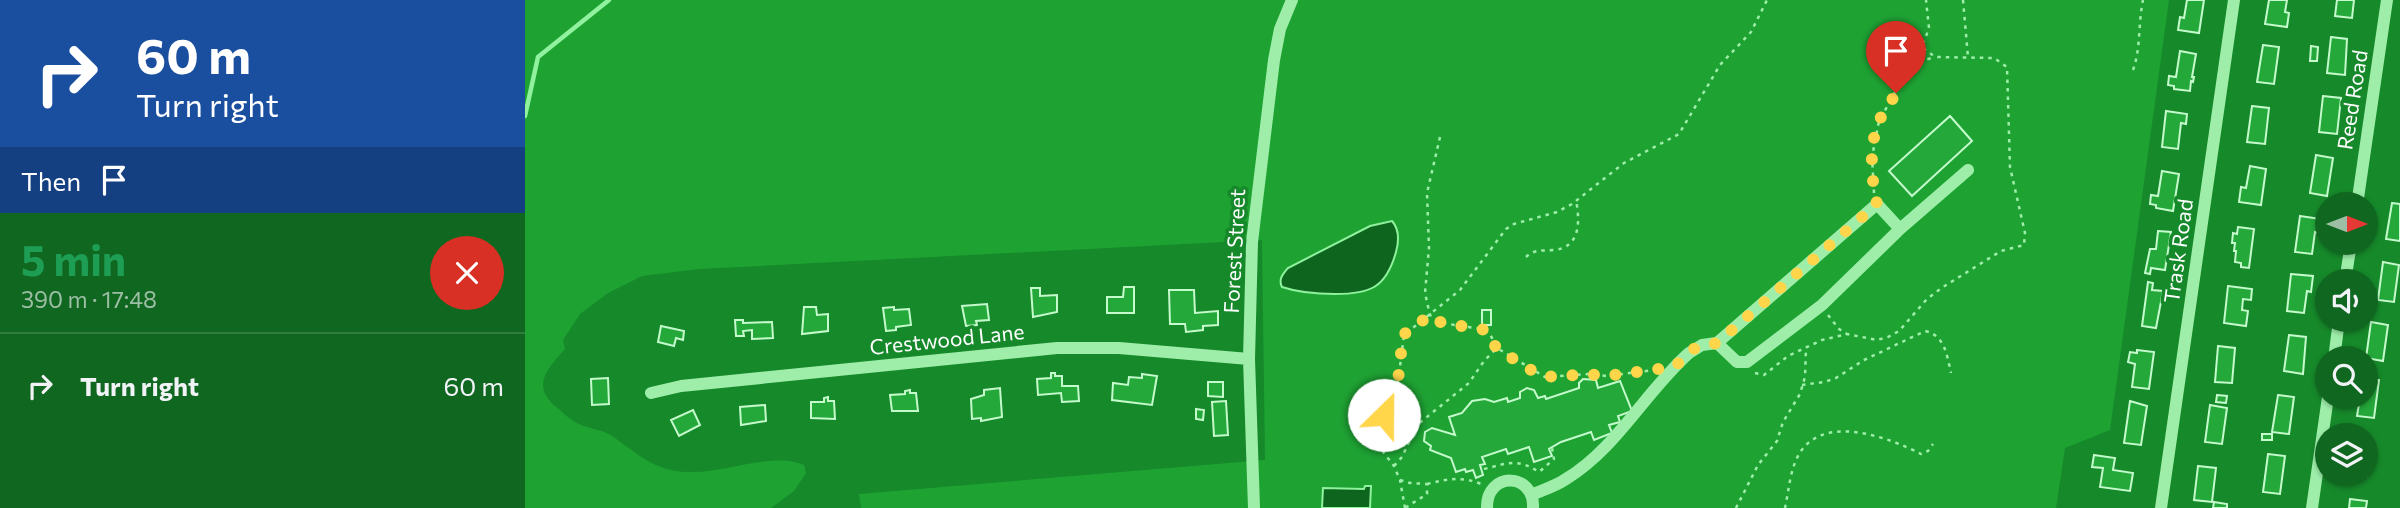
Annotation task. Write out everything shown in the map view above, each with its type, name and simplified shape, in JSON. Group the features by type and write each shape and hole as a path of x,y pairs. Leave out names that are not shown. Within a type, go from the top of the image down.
{"street":[{"name":"Forest Street","path":"1254,508 1249,359 1250,264 1274,60 1280,29 1292,0"},
{"name":"Trask Road","path":"2161,508 2234,0"},
{"name":"Reed Road","path":"2359,192 2388,0"},
{"path":"1717,343 1728,356 1737,362 1745,363 1822,306 1900,229 1968,170"},
{"path":"1486,508 1492,489 1501,482 1516,481 1523,485 1532,501 1567,479 1615,436 1674,367 1696,347 1717,343 1877,204 1900,229"},
{"name":"Crestwood Lane","path":"650,393 681,386 1067,347 1119,348 1249,359"},
{"path":"2312,508 2326,409"}],"path":[{"path":"1427,484 1427,494 1405,508 1400,480 1394,466 1381,449 1378,436 1397,390 1403,335 1466,283 1506,229 1514,224 1557,212 1624,163 1679,134 1720,65 1751,32 1767,0"},
{"path":"1877,204 1872,157 1879,121 1922,47 1929,29 1926,0"},
{"path":"1963,0 1968,57"},
{"path":"2133,71 2139,55 2139,26 2143,0"},
{"path":"1922,47 1935,57"},
{"path":"1822,306 1836,326 1847,334 1877,340 1888,337 1899,331 1927,299 1943,287 2001,251 2024,245 2025,233 2010,167 2007,67 1994,58 1968,57 1935,57 1910,64"},
{"path":"1440,137 1427,193 1429,248 1425,293 1430,315 1442,323 1482,329 1490,334 1496,348 1545,377 1588,374 1606,376 1674,367"},
{"path":"1526,257 1534,251 1564,248 1572,242 1579,228 1576,200"},
{"path":"1802,385 1836,378 1864,360 1925,331 1938,337 1946,352 1951,373"},
{"path":"1752,372 1764,375 1788,356 1807,346 1847,334"},
{"path":"1745,508 1738,506 1758,465 1777,441 1783,422 1802,385 1807,346"},
{"path":"1394,466 1402,457 1417,425 1469,383 1484,360 1496,348"},
{"path":"1785,508 1799,454 1805,446 1825,435 1833,432 1863,432 1893,440 1921,454 1928,451 1933,444"},
{"path":"1484,469 1514,463 1528,464 1539,472 1554,458 1552,448"},
{"path":"1513,456 1514,463"},
{"path":"1400,480 1427,484 1464,478 1492,489"}],"shaded area":[{"path":"525,0 2169,0 2110,430 2065,448 2056,508 861,508 859,494 1265,460 1262,240 699,269 642,276 608,293 580,314 563,340 565,349 544,379 545,394 551,402 575,422 608,434 647,460 665,468 702,472 778,460 804,465 806,473 794,491 771,508 525,508"},
{"path":"1392,221 1398,236 1396,252 1387,274 1375,286 1358,292 1335,294 1308,293 1282,287 1281,279 1288,268 1370,226"},
{"path":"1365,486 1371,486 1370,508 1322,508 1323,488 1364,489"}],"building":[{"path":"2187,0 2204,0 2199,33 2178,30 2180,17 2184,18"},
{"path":"2269,0 2287,0 2287,27 2265,24"},
{"path":"2337,0 2354,0 2352,18 2335,16"},
{"path":"2331,37 2347,39 2345,75 2327,73"},
{"path":"2263,45 2279,47 2274,84 2257,82"},
{"path":"2311,46 2318,47 2317,61 2310,61"},
{"path":"2180,51 2196,54 2190,91 2174,89 2174,86 2168,85 2169,76 2176,77"},
{"path":"2323,96 2341,98 2337,134 2319,132"},
{"path":"2252,106 2269,108 2265,144 2247,142"},
{"path":"2166,111 2187,114 2186,124 2181,123 2178,149 2162,147"},
{"path":"1950,116 1972,141 1912,196 1889,171"},
{"path":"2316,155 2333,158 2328,192 2310,193"},
{"path":"2250,166 2266,169 2261,205 2239,202 2241,187 2246,188"},
{"path":"2162,171 2179,174 2173,211 2150,204 2151,195 2158,196"},
{"path":"2392,203 2400,204 2400,241 2386,239"},
{"path":"2300,216 2315,218 2312,254 2295,252"},
{"path":"2238,227 2254,229 2249,268 2241,267 2241,263 2235,262 2235,243 2232,243 2233,233 2237,234"},
{"path":"2158,231 2171,232 2165,270 2151,268 2150,274 2145,273 2150,249 2156,249"},
{"path":"2383,262 2399,265 2394,302 2378,300"},
{"path":"2291,274 2313,276 2311,292 2307,291 2304,313 2287,311"},
{"path":"2148,282 2153,283 2152,290 2163,291 2156,328 2142,326"},
{"path":"2228,286 2252,289 2251,300 2243,299 2242,310 2248,311 2246,326 2224,323"},
{"path":"1124,287 1134,287 1134,313 1107,313 1107,297 1123,297"},
{"path":"1031,288 1040,288 1040,296 1057,295 1057,312 1033,317"},
{"path":"1169,290 1194,290 1195,313 1218,311 1218,325 1203,326 1203,330 1186,332 1185,324 1170,324"},
{"path":"987,304 989,320 976,321 977,325 966,326 962,306"},
{"path":"804,307 816,307 817,315 828,314 828,331 802,334"},
{"path":"894,307 894,310 909,309 911,325 886,331 883,308"},
{"path":"1482,310 1491,310 1491,325 1482,325"},
{"path":"735,320 743,320 743,323 772,322 773,338 752,339 752,330 743,331 744,336 736,336"},
{"path":"2378,323 2388,325 2383,361 2378,360 2378,346 2368,346 2370,332 2378,332"},
{"path":"661,326 684,331 683,340 676,338 674,346 658,342"},
{"path":"2289,335 2306,337 2303,374 2284,371"},
{"path":"2218,346 2235,348 2232,383 2215,382"},
{"path":"2137,350 2154,352 2149,389 2132,387 2135,364 2128,362 2130,352 2137,353"},
{"path":"1051,373 1062,376 1062,386 1078,386 1079,401 1062,402 1061,393 1038,395 1037,379 1051,378"},
{"path":"1142,374 1157,376 1152,405 1112,400 1113,383 1128,385 1129,377 1142,378"},
{"path":"608,378 609,404 592,405 591,379"},
{"path":"1583,379 1596,380 1598,388 1620,381 1632,411 1618,416 1620,422 1609,425 1612,433 1594,440 1591,432 1561,442 1549,449 1552,456 1534,462 1529,447 1508,454 1506,449 1482,457 1485,464 1480,465 1483,475 1476,478 1473,470 1456,472 1451,458 1430,450 1431,446 1424,441 1425,432 1432,428 1455,435 1449,417 1462,413 1472,401 1485,399 1494,402 1507,398 1508,402 1520,398 1520,392 1527,388 1534,390 1538,398 1545,396 1546,399 1579,388"},
{"path":"1208,382 1223,382 1223,397 1208,396"},
{"path":"1000,388 1002,417 981,421 981,418 972,419 971,399 984,395 984,390"},
{"path":"910,390 910,393 916,393 918,411 892,411 890,395 905,394 905,391"},
{"path":"2217,395 2227,396 2226,403 2216,402"},
{"path":"2278,395 2294,397 2289,434 2272,432"},
{"path":"828,397 828,401 834,401 835,419 811,418 811,402 824,402 824,398"},
{"path":"1226,401 1228,435 1214,436 1212,402"},
{"path":"2130,401 2147,406 2141,445 2124,443"},
{"path":"765,405 766,421 741,425 740,407"},
{"path":"2210,405 2227,408 2222,444 2205,442"},
{"path":"1196,409 1204,410 1203,420 1196,419"},
{"path":"2358,409 2375,409 2374,418 2357,416"},
{"path":"693,410 700,425 679,436 671,420"},
{"path":"2262,434 2272,434 2272,440 2262,440"},
{"path":"2268,454 2285,456 2280,494 2263,492"},
{"path":"2094,455 2115,458 2113,470 2133,473 2130,491 2100,487 2103,468 2092,467"},
{"path":"2198,466 2216,468 2212,502 2194,500"},
{"path":"2350,499 2367,501 2366,508 2349,508"},
{"path":"2214,502 2227,504 2227,508 2213,508"}],"waterway":[{"path":"525,116 538,57 609,0"}],"route":[{"path":"1384,415 1397,390 1403,335 1430,315 1442,323 1482,329 1490,334 1496,348 1545,377 1588,374 1606,376 1674,367 1696,347 1717,343 1877,204 1873,189 1872,157 1879,121 1896,93"}]}
